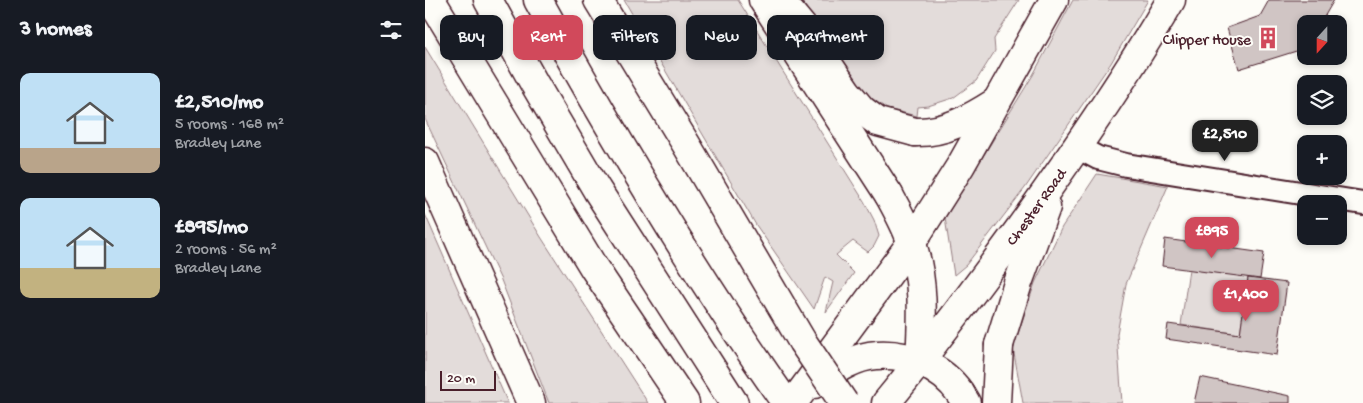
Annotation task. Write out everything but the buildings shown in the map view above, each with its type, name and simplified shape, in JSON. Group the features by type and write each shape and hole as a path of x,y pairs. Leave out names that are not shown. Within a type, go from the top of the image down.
{"highway":[{"path":"431,0 594,268 685,403"},
{"path":"488,0 597,190 734,403"},
{"path":"538,0 636,172 700,276 767,376 794,399"},
{"path":"598,0 686,144 802,341 844,403"},
{"path":"763,0 889,195 912,242 921,283 920,362"},
{"path":"780,0 805,30 847,92 862,110 879,122 915,132 945,128 971,118 999,100"},
{"path":"794,399 912,242 999,100 1054,0"},
{"name":"Chester Road","path":"886,403 968,300 1056,177 1171,0"},
{"path":"425,162 531,403"},
{"path":"996,403 999,345 1018,283 1056,177"},
{"path":"794,399 843,366 876,355 920,362 936,368 955,385 963,398"}],"street":[{"path":"1077,147 1098,158 1126,166 1363,203"}],"shaded area":[{"path":"624,0 738,0 747,15 686,15 686,60 757,60 757,30 767,46 767,60 776,60 864,201 874,220 879,236 874,246 868,252 853,241 836,255 854,273 826,312 833,282 825,277 814,309 756,225 659,60 676,60 676,15 633,15"},
{"path":"801,0 1019,0 994,39 995,51 976,81 953,98 928,106 918,107 917,116 887,109 862,91 841,60 884,60 884,15 811,15"},
{"path":"1073,0 1148,0 1111,63 1025,188 966,265 954,275 945,218 1033,75"},
{"path":"425,47 541,237 648,403 549,403 501,280 425,119"},
{"path":"1097,174 1168,186 1126,284 1117,334 1122,403 1023,403 1013,348 1035,283 1062,227"},
{"path":"425,214 506,399 508,403 425,403"},
{"path":"1189,269 1248,277 1240,334 1181,325"}],"place":[{"name":"Clipper House","path":"1268,38"}]}
